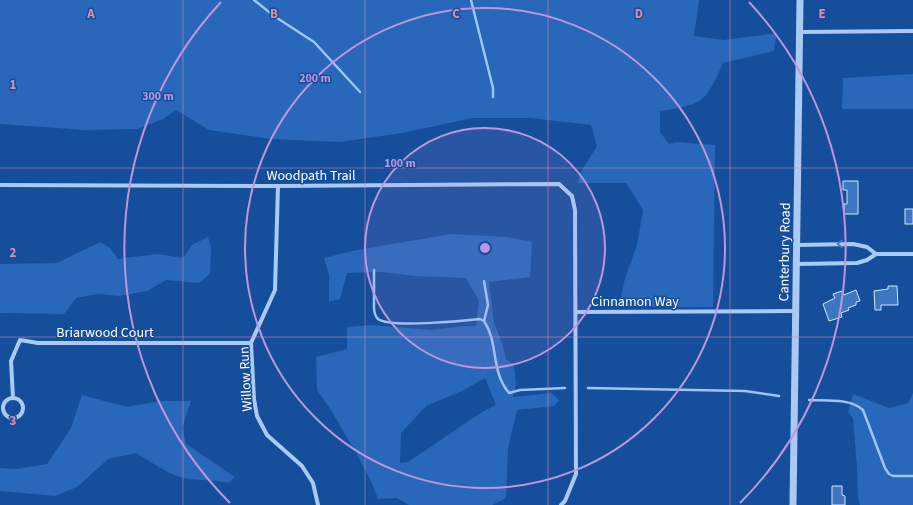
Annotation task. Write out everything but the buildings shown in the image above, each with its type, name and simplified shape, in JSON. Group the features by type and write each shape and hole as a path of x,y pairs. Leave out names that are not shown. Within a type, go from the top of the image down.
{"street":[{"name":"Canterbury Road","path":"793,505 800,0"},
{"path":"800,32 913,31"},
{"name":"Woodpath Trail","path":"0,185 278,186 558,184 572,196 575,210 576,312"},
{"name":"Willow Run","path":"278,186 275,290 251,343 254,399 257,416 267,434 302,466 313,483 318,505"},
{"path":"797,244 853,244 867,247 876,254"},
{"path":"797,264 857,263 867,260 876,254 913,254"},
{"name":"Cinnamon Way","path":"561,505 565,501 576,474 576,312 795,311"},
{"name":"Briarwood Court","path":"13,398 11,361 20,340 38,343 251,343"},
{"name":"Briarwood Court","path":"13,398 20,401 23,409 19,416 10,418 6,415 3,408 7,400 13,398"}],"shaded area":[{"path":"0,0 699,0 694,36 724,40 777,33 774,51 723,63 706,95 699,101 694,104 660,111 660,132 669,144 677,142 715,145 713,307 619,307 625,278 637,245 643,210 626,183 578,183 581,172 597,146 591,125 530,118 473,118 402,133 340,142 271,139 209,130 176,110 163,119 137,129 85,130 0,124"},
{"path":"913,74 913,109 842,109 843,78"},
{"path":"452,234 508,237 532,242 530,277 489,282 494,323 502,343 506,359 514,365 516,385 513,397 552,393 559,400 554,406 517,410 508,448 506,498 492,505 409,505 397,498 378,499 371,481 356,453 331,410 317,390 316,357 347,349 347,327 371,325 432,330 476,326 479,301 466,278 415,276 382,272 347,273 340,299 329,302 329,275 324,258 357,250","holes":["485,378 496,405 482,412 408,462 400,463 401,433 426,406 462,391"]},
{"path":"208,237 211,248 210,274 199,283 166,280 147,291 119,296 98,294 76,298 64,314 0,313 0,264 57,263 100,242 110,248 118,259 157,254 183,258 192,245"},
{"path":"913,393 913,505 860,505 858,499 853,418 848,412 853,394 889,408 908,403"},
{"path":"82,395 127,407 160,401 191,401 182,428 186,444 235,477 228,483 179,477 136,453 108,459 77,487 55,496 0,491 0,468 16,469 47,464 71,428"}],"waterway":[{"path":"254,0 274,16 314,42 360,92"},
{"path":"471,0 493,88 493,97"},
{"path":"374,270 374,309 375,315 378,319 385,322 396,323 443,322 480,319 484,321 489,329 499,375 509,393 520,390 565,388"},
{"path":"484,281 488,305 484,321"},
{"path":"588,388 745,391 779,396"},
{"path":"809,400 830,400 858,406 863,410 885,468 889,474 893,476 913,476"}]}
